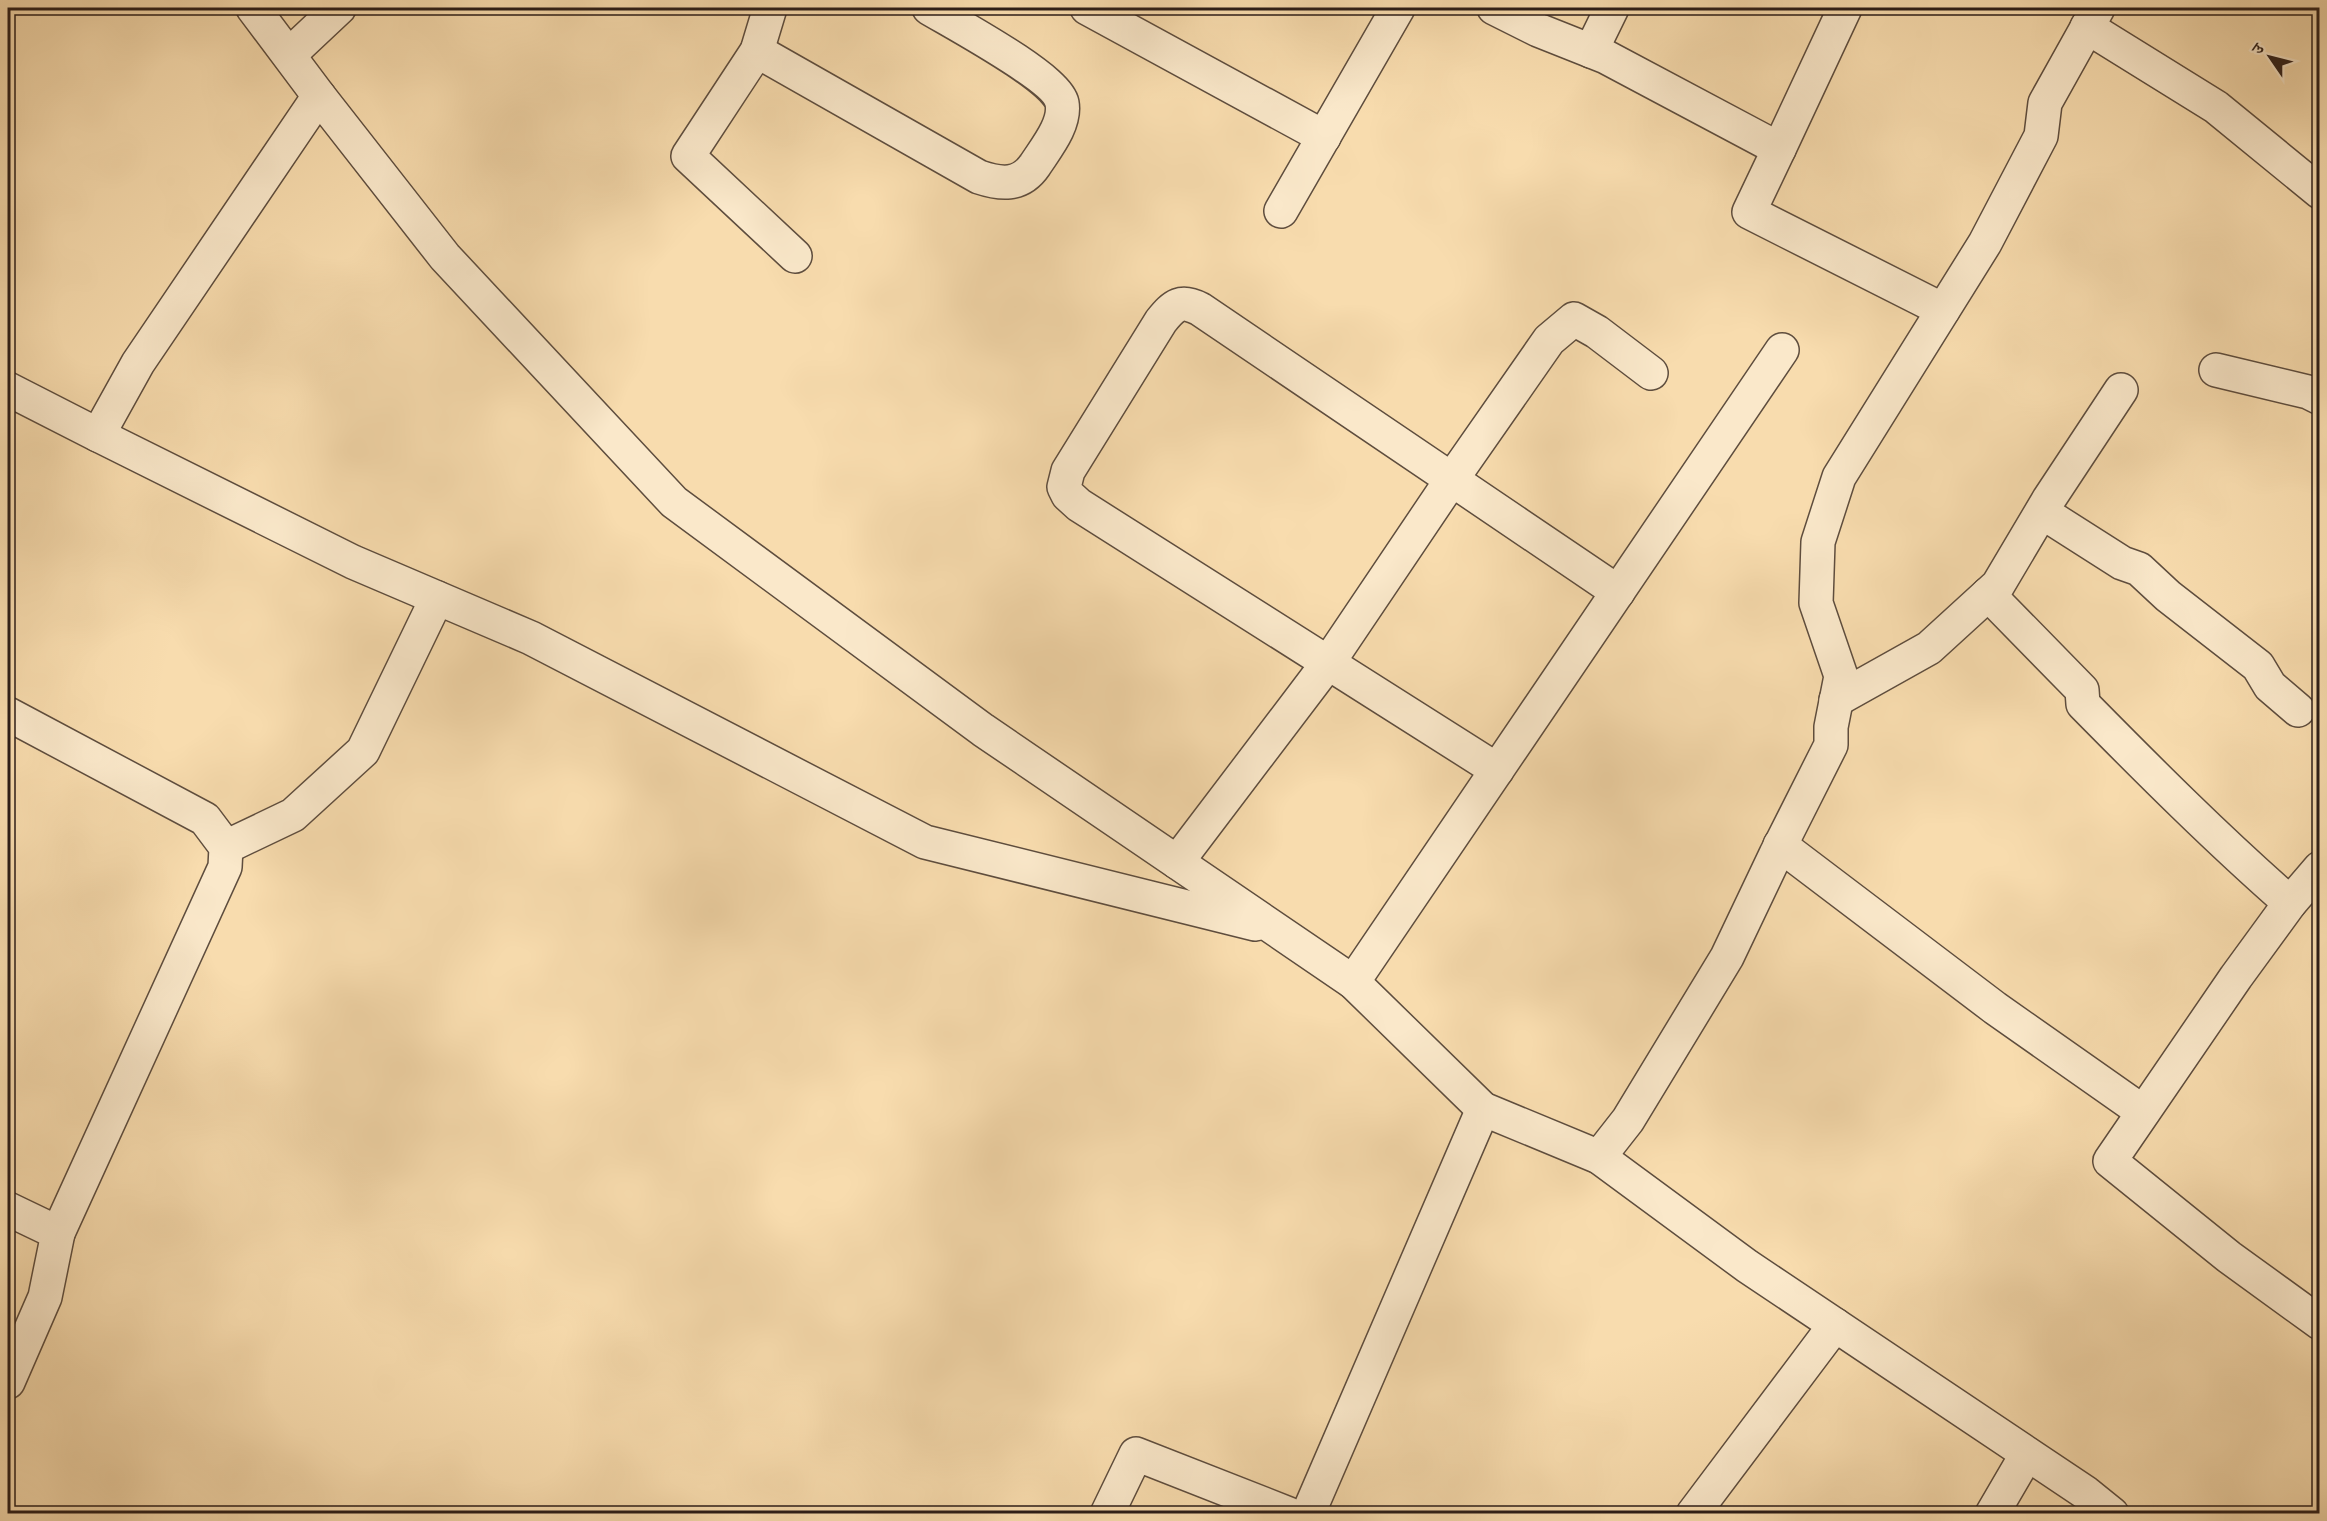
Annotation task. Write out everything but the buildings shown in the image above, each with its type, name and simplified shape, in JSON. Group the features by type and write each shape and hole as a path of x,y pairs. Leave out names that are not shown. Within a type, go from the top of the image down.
{"street":[{"path":"254,8 319,96 445,257 674,502 983,730 1353,982 1483,1109 1599,1157 1747,1266 2086,1493 2112,1514"},
{"path":"289,55 339,8"},
{"path":"770,8 756,51 688,156 795,256"},
{"path":"756,51 979,177 998,183 1014,183 1032,169 1054,135 1061,118 1062,104 1057,93 1048,83 1026,67 929,8"},
{"path":"1087,8 1324,137"},
{"path":"1281,211 1398,8"},
{"path":"1494,8 1538,30 1606,57 1779,149"},
{"path":"1591,51 1612,8"},
{"path":"1845,8 1749,212 1943,310"},
{"path":"1599,1157 1628,1120 1728,957 1780,845 1831,745 1831,727 1841,676 1816,603 1818,542 1839,477 1985,243 2041,136 2045,103 2093,17 2216,107 2319,192"},
{"path":"99,435 138,363 319,96"},
{"path":"1497,770 1079,505 1068,495 1064,487 1068,471 1161,321 1170,309 1180,304 1189,303 1200,309 1618,592"},
{"path":"1177,862 1328,663 1549,340 1574,319 1597,332 1651,373"},
{"path":"1353,982 1782,350"},
{"path":"2216,370 2308,392 2319,398"},
{"path":"8,389 353,562 531,638 925,842 1277,930"},
{"path":"1836,700 1929,648 1998,585 2121,390"},
{"path":"2042,512 2122,563 2139,569 2168,596 2258,666 2270,686 2298,710"},
{"path":"1988,594 2082,690 2083,704 2223,843 2290,903"},
{"path":"226,847 293,815 363,751 437,598"},
{"path":"8,714 205,819 226,847 225,867 58,1233 45,1297 8,1382"},
{"path":"1780,845 1995,1008 2143,1112"},
{"path":"2319,868 2290,903 2236,977 2110,1161 2229,1257 2319,1323"},
{"path":"1308,1514 1483,1109"},
{"path":"8,1209 58,1233"},
{"path":"1693,1514 1836,1325"},
{"path":"1107,1514 1136,1454 1289,1514"},
{"path":"1992,1514 2026,1454"}]}
